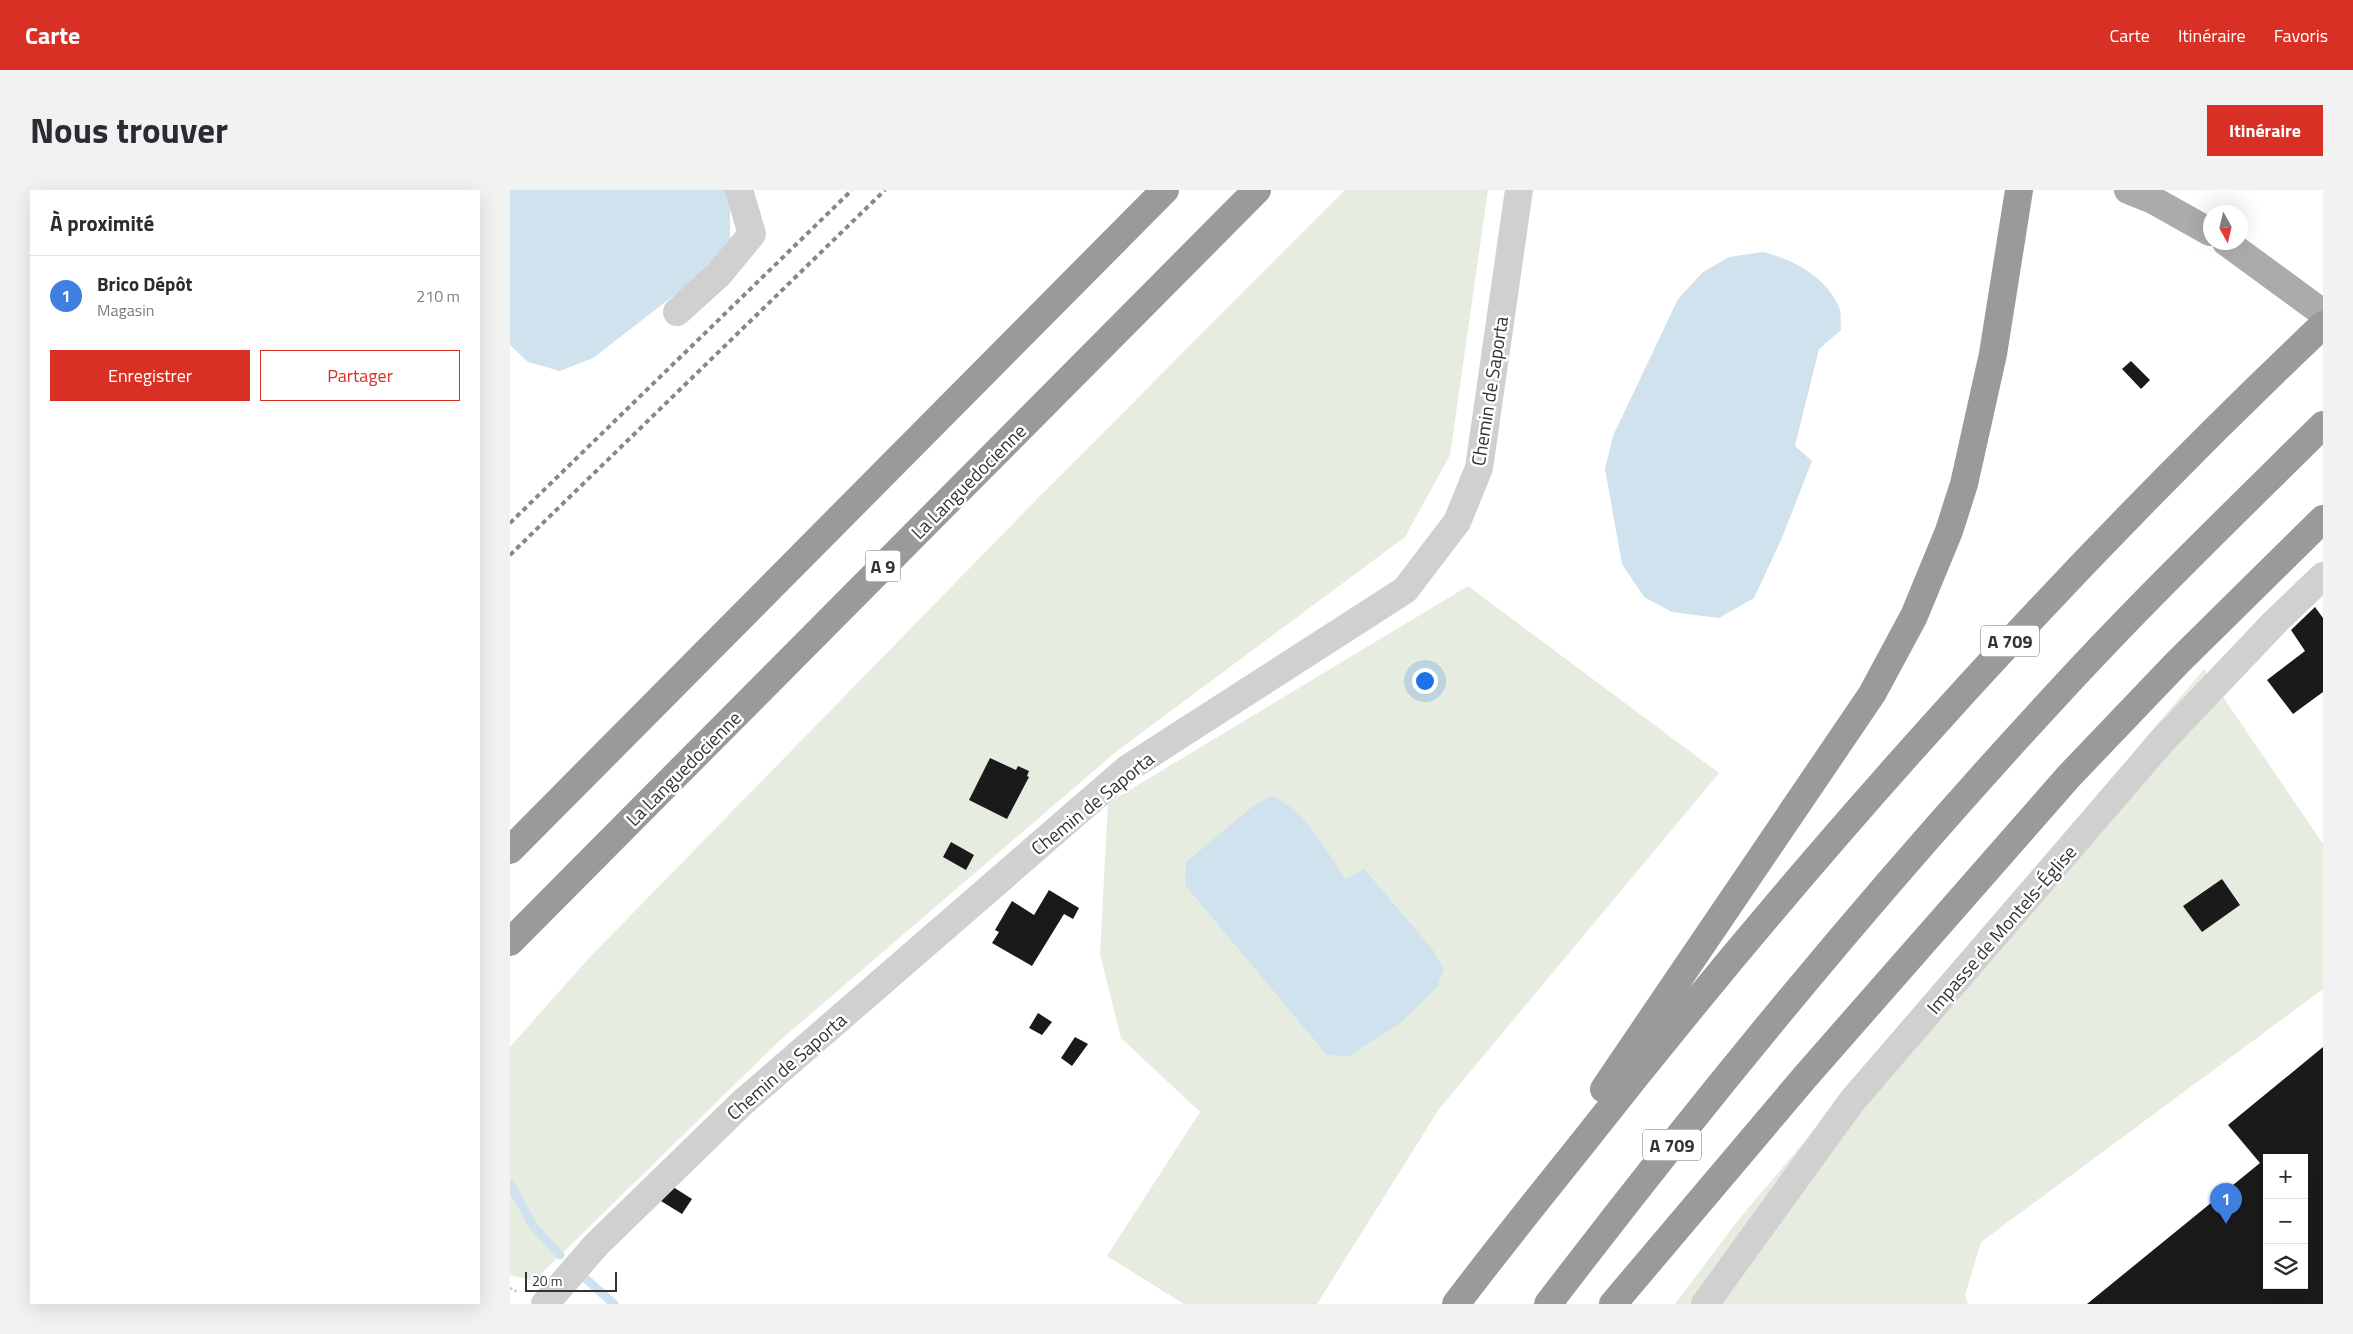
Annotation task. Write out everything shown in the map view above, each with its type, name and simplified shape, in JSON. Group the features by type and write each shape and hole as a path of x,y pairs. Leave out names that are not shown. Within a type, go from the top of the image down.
{"highway":[{"path":"510,850 1165,190"},
{"name":"La Languedocienne","path":"510,942 1257,190"},
{"path":"1463,1295 1872,694 1914,616 1949,530 1966,475 1993,354 2020,190"},
{"name":"A 709","path":"1463,1295 1698,998 1790,887 1901,760 2100,546 2192,452 2323,325"},
{"name":"A 709","path":"1548,1304 1679,1135 1960,801 2062,688 2177,569 2323,425"},
{"path":"1613,1304 1805,1077 2069,776 2178,662 2323,519"}],"main road":[{"path":"2128,190 2153,200 2203,228"},
{"path":"2238,250 2323,313"}],"street":[{"path":"677,312 719,274 752,234 739,190"},
{"name":"Chemin de Saporta","path":"545,1304 596,1245 741,1104 1127,769 1405,590 1458,522 1479,468 1519,190"},
{"name":"Impasse de Montels-Église","path":"1705,1304 1852,1101 2162,741 2276,621 2323,576"}],"shaded area":[{"path":"1345,190 1488,190 1450,455 1405,537 1117,751 778,1042 534,1281 510,1275 510,1047 590,957 1038,498"},
{"path":"1468,586 1719,773 1439,1109 1317,1304 1184,1304 1107,1256 1200,1112 1121,1038 1100,954 1108,803"},
{"path":"2204,669 2323,844 2323,989 1981,1242 1965,1295 1968,1304 1675,1304 1739,1219"}],"water":[{"path":"510,190 727,190 730,203 730,240 708,269 593,358 560,371 528,362 510,345"},
{"path":"1763,252 1797,265 1817,278 1826,286 1840,309 1841,330 1819,349 1795,446 1812,461 1782,538 1754,598 1719,618 1672,612 1644,597 1622,564 1605,469 1613,436 1678,299 1703,272 1729,257"},
{"path":"1271,796 1294,810 1304,820 1346,879 1364,869 1433,950 1444,969 1437,987 1400,1023 1349,1056 1327,1055 1185,885 1186,862 1252,807"}],"building":[{"path":"2131,361 2150,380 2141,389 2122,369"},
{"path":"2315,607 2323,618 2323,692 2293,714 2267,680 2305,651 2291,630"},
{"path":"990,758 1016,770 1018,766 1029,771 1027,776 1029,777 1007,819 969,800"},
{"path":"951,842 974,855 966,870 943,857"},
{"path":"2222,879 2240,905 2202,932 2183,906"},
{"path":"1049,890 1079,908 1073,919 1064,914 1032,966 992,943 999,932 995,930 1012,901 1034,915"},
{"path":"1038,1013 1052,1022 1042,1035 1029,1028"},
{"path":"1075,1037 1088,1044 1072,1066 1061,1058"},
{"path":"2323,1047 2323,1304 2087,1304 2260,1163 2228,1125"},
{"path":"670,1185 692,1199 682,1214 661,1201"}],"waterway":[{"path":"510,1184 534,1227 560,1255"},
{"path":"585,1278 614,1304"}],"railway":[{"path":"510,523 852,190"},
{"path":"510,555 885,190"}],"place":[{"name":"Brico Dépôt","path":"2226,1224"}]}
